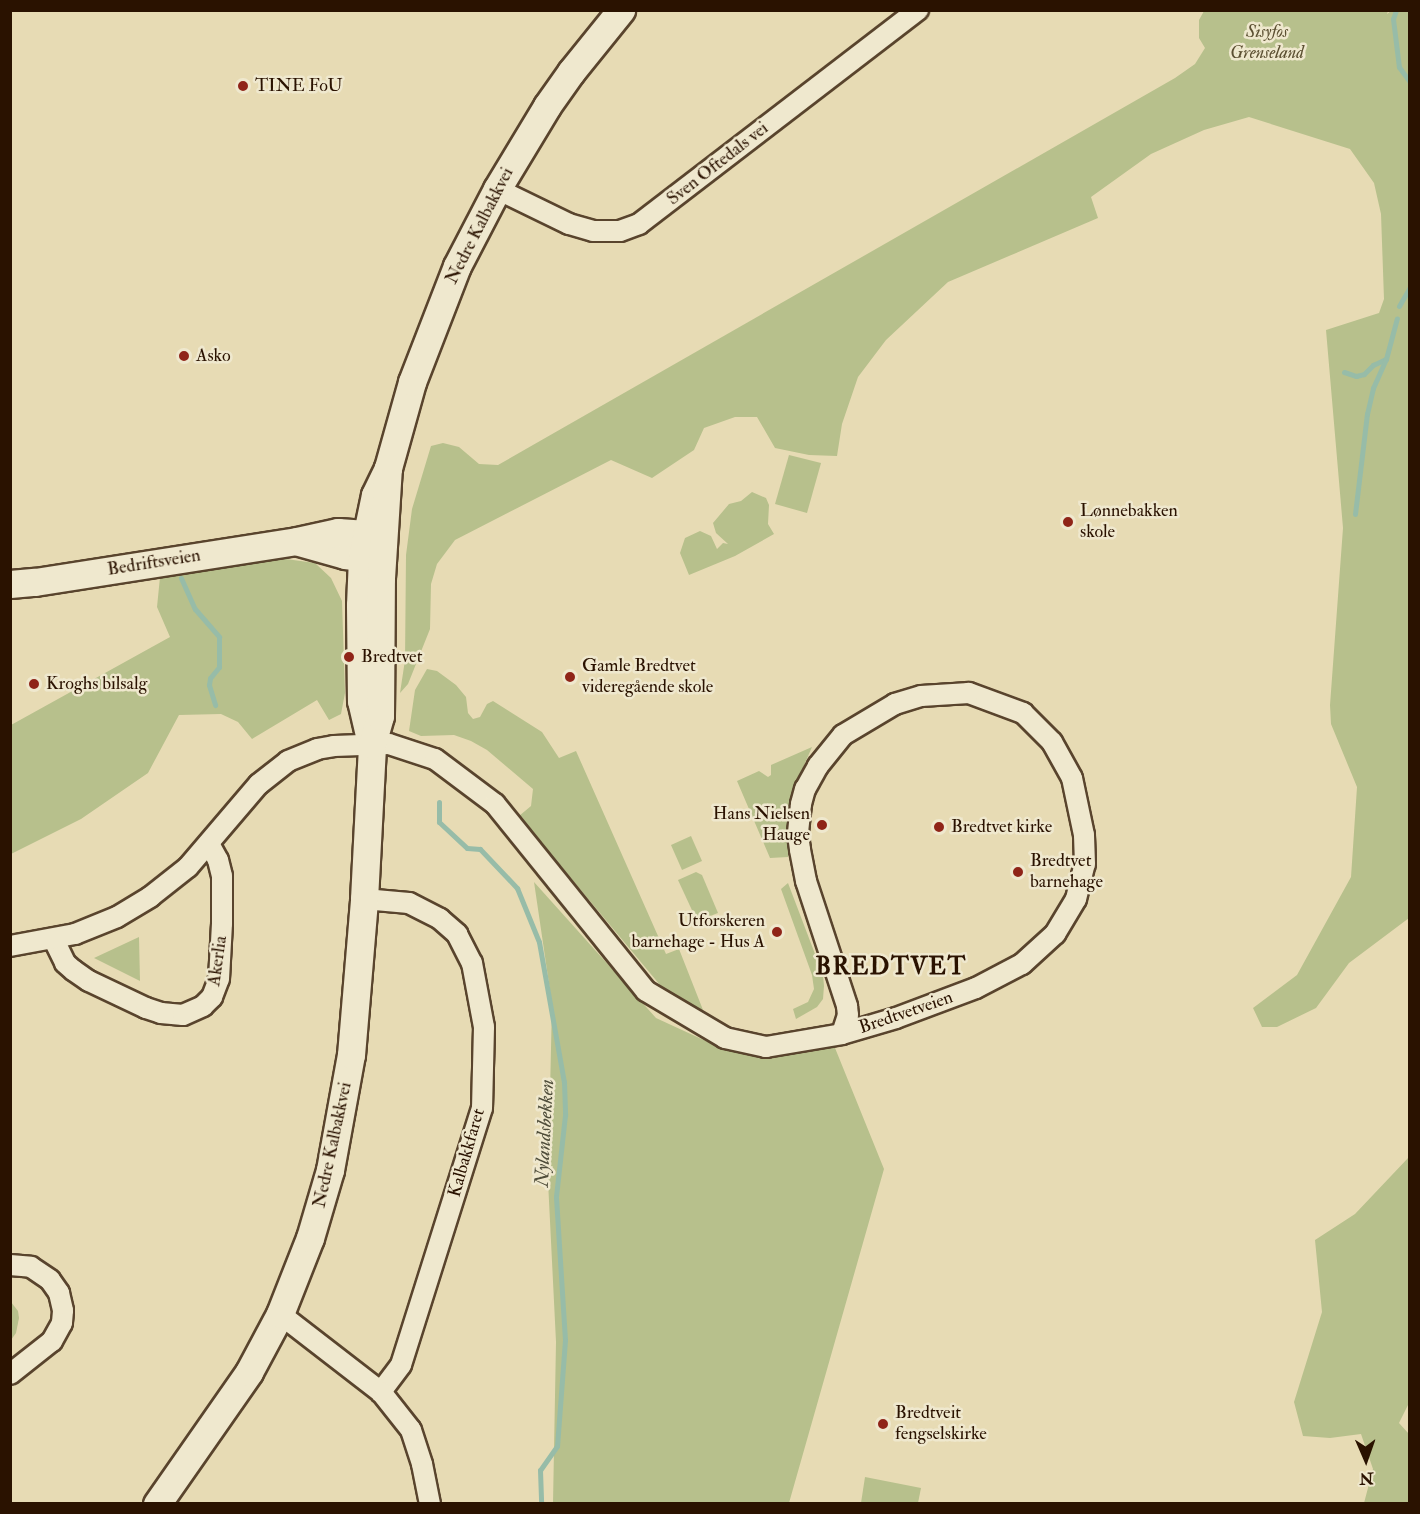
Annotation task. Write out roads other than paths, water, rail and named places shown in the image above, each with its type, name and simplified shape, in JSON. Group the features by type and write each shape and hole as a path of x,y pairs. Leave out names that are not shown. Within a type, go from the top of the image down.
{"main road":[{"name":"Nedre Kalbakkvei","path":"157,1503 249,1372 280,1314 310,1238 339,1130 351,1055 364,899 372,744 361,701 360,605 370,546 375,495 388,468 412,382 441,304 472,234 496,189 547,106 621,10"},
{"name":"Bedriftsveien","path":"10,584 297,542 338,532 370,546"}],"street":[{"name":"Sven Oftedals vei","path":"496,189 569,224 593,231 620,231 639,224 918,10"},
{"name":"Bredtvetveien","path":"372,744 401,746 435,759 495,804 646,991 725,1038 766,1047 842,1034 896,1018 976,988 1022,964 1055,934 1076,899 1084,854 1080,808 1072,778 1052,742 1023,713 969,693 921,696 895,704 843,735 818,766 805,789 798,827 800,850 806,881 847,1006 848,1015 842,1034"},
{"path":"10,946 54,940 97,926 137,906 170,883 209,844 259,784 288,761 317,749 372,744"},
{"name":"Akerlia","path":"54,940 65,963 72,970 89,981 146,1008 161,1013 183,1015 204,1006 212,997 219,979 222,923 222,876 218,860 209,844"},
{"name":"Kalbakkfaret","path":"364,899 409,903 440,919 457,934 472,963 484,1027 482,1108 401,1365 381,1392"},
{"path":"10,1266 31,1267 50,1280 59,1293 63,1311 62,1323 52,1341 10,1374"},
{"path":"280,1314 381,1392 411,1430 422,1464 430,1503"}],"waterway":[{"path":"1396,10 1393,19 1399,67 1410,82"},
{"path":"1399,306 1410,287"},
{"path":"1344,372 1356,376 1364,374 1373,365 1386,359 1397,318"},
{"path":"1355,514 1367,414 1373,388 1386,359"},
{"name":"Nylandsbekken","path":"181,578 195,609 219,637 219,667 210,678 209,685 215,705"},
{"name":"Nylandsbekken","path":"439,802 439,822 467,848 480,849 517,888 539,942 564,1082 565,1115 556,1197 565,1340 557,1446 540,1470 541,1504"}],"place":[{"name":"TINE FoU","path":"243,86"},
{"name":"Asko","path":"184,356"},
{"name":"Lønnebakken skole","path":"1068,522"},
{"name":"Bredtvet","path":"349,657"},
{"name":"Gamle Bredtvet videregående skole","path":"570,677"},
{"name":"Kroghs bilsalg","path":"34,684"},
{"name":"Hans Nielsen Hauge","path":"822,825"},
{"name":"Bredtvet kirke","path":"939,827"},
{"name":"Bredtvet barnehage","path":"1018,872"},
{"name":"Utforskeren barnehage - Hus A","path":"777,932"},
{"name":"Bredtveit fengselskirke","path":"883,1424"}],"district":[{"name":"BREDTVET","path":"891,967"}],"park label":[{"name":"Sisyfos Grenseland","path":"1267,43"}]}
